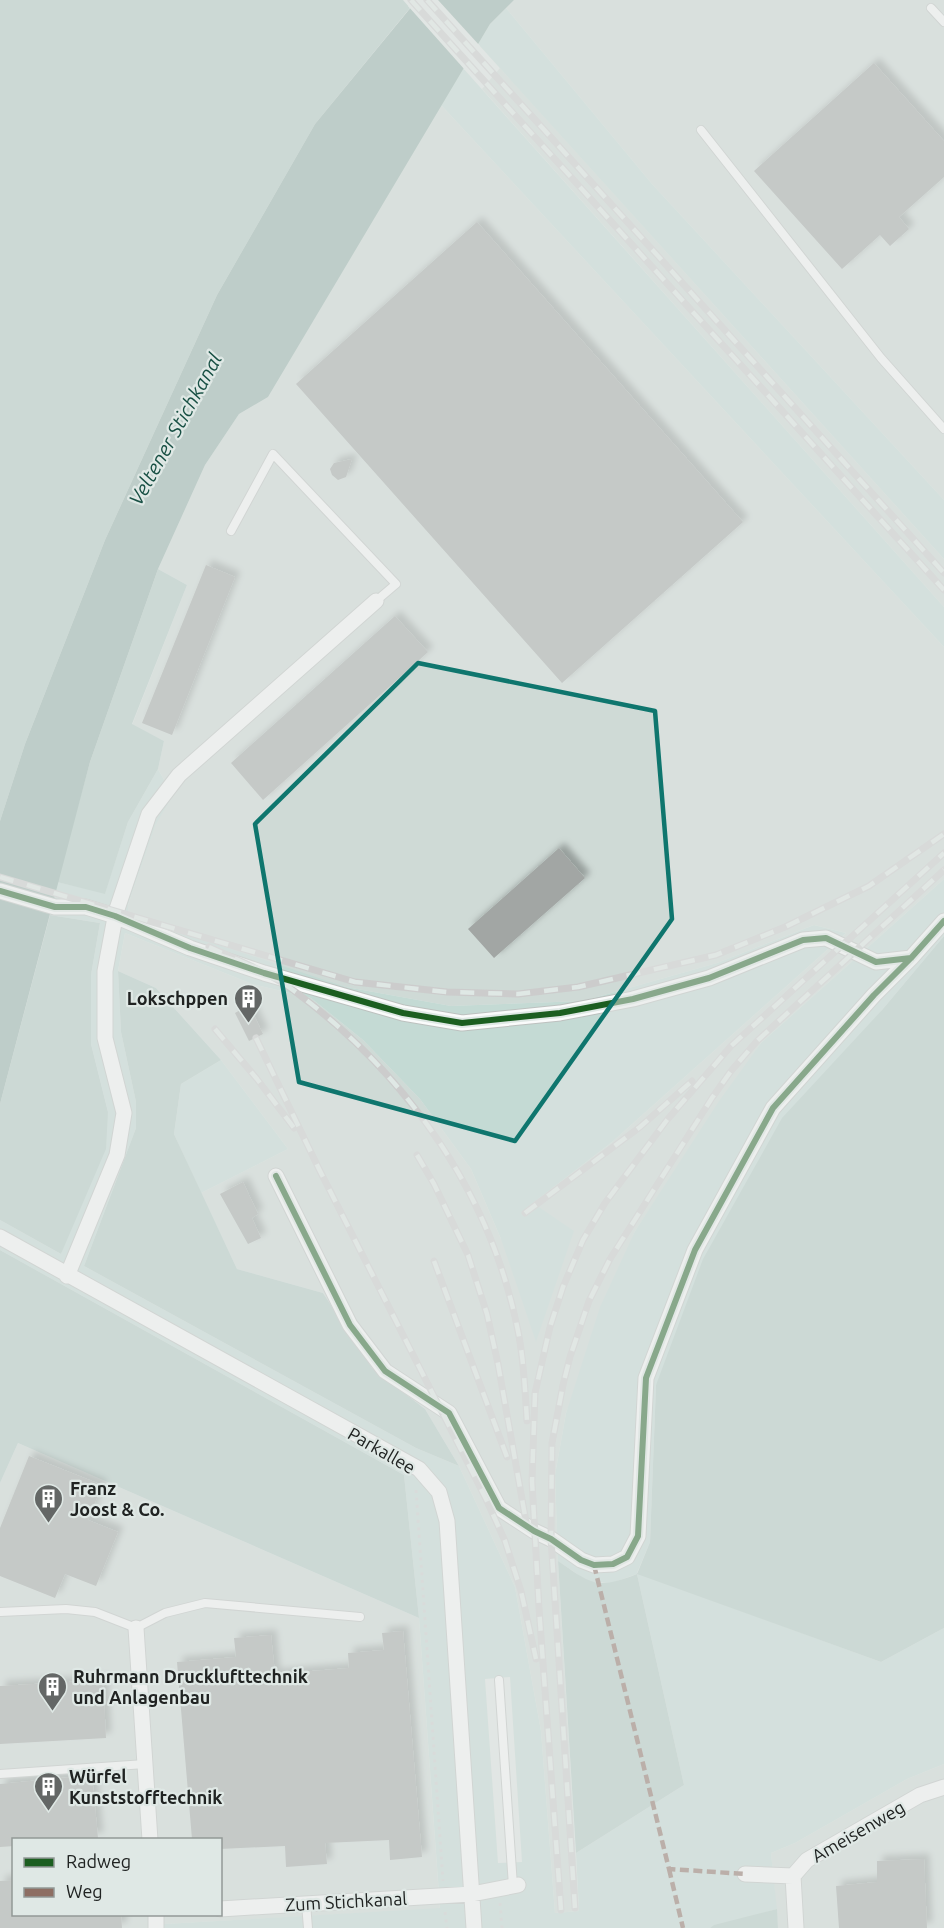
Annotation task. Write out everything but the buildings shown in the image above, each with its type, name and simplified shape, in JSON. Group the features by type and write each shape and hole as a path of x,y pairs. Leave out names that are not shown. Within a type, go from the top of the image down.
{"street":[{"path":"67,1276 117,1155 124,1113 105,1038 105,971 115,916 149,814 179,775 376,601"},
{"path":"0,891 55,907 86,907 115,916 190,948 264,973 403,1013 462,1023 560,1013 633,999 709,978 803,939 826,938 876,962 911,958"},
{"path":"276,1176 350,1325 385,1371 448,1413 499,1508 581,1560 594,1565 613,1564 627,1557 638,1536 646,1378 694,1250 772,1108 944,921"},
{"name":"Parkallee","path":"0,1237 419,1469 439,1492 447,1521 474,1928"},
{"path":"136,1628 150,1838"},
{"name":"Ameisenweg","path":"793,1876 807,1860 920,1795 944,1787"},
{"path":"745,1874 793,1876 796,1928"},
{"name":"Zum Stichkanal","path":"222,1909 472,1894 510,1887"}],"lane":[{"path":"931,8 944,22"},
{"path":"701,130 874,349 944,429"},
{"path":"231,531 273,454 396,584 376,601"},
{"path":"0,1612 66,1609 95,1612 136,1628 165,1613 205,1603 360,1617"},
{"path":"499,1680 510,1887"},
{"path":"0,1774 145,1764"},
{"path":"306,1904 308,1928"}],"path":[{"path":"415,1483 447,1928"},
{"path":"502,1928 510,1887"}],"highlighted area":[{"path":"418,663 655,711 672,919 515,1141 299,1082 255,824"}],"shaded area":[{"path":"0,0 403,0 410,8 315,124 217,295 105,540 25,744 0,821"},
{"path":"514,0 944,0 944,500 652,184 506,8"},
{"path":"506,8 652,184 944,500 944,559 478,44 490,24"},
{"path":"463,68 944,607 944,647 441,105"},
{"path":"500,68 944,559 944,607 482,89"},
{"path":"441,105 944,647 944,879 761,1043 635,1231 566,1413 555,1475 579,1911 555,1913 541,1731 515,1587 459,1466 425,1409 372,1368 323,1293 237,1269 201,1193 288,1149 221,1060 156,988 118,971 125,933 252,984 311,998 363,1040 420,1099 471,1169 501,1239 533,1203 612,1142 846,933 814,925 717,963 583,1001 451,1006 346,987 297,974 128,915 128,905 156,823 173,796 158,769 164,741 132,725 187,585 158,569 205,465 239,414 268,397"},
{"path":"158,569 187,585 132,724 164,741 158,769 128,822 105,894 57,882 90,762"},
{"path":"158,769 173,796 156,824 128,905 128,915 346,987 451,1006 583,1001 717,963 814,925 846,933 612,1142 533,1203 574,1231 536,1342 501,1239 471,1169 420,1099 363,1040 311,998 252,984 125,933 118,971 121,1032 136,1102 136,1128 84,1266 416,1448 459,1466 515,1587 541,1731 555,1913 579,1911 576,1853 684,1785 637,1574 612,1583 589,1582 558,1561 555,1475 566,1413 600,1307 635,1231 719,1101 761,1043 944,879 944,936 882,1010 656,1385 650,1542 637,1573 881,1662 944,1628 944,1764 907,1779 795,1843 771,1853 777,1909 710,1928 164,1928 164,1924 440,1908 419,1618 404,1475 0,1250 0,1220 61,1254 108,1112 91,1044 91,975 100,923 50,915 57,882 105,893 128,822","holes":["510,1677 522,1862 498,1863 485,1679"]},
{"path":"50,915 100,923 91,975 91,1044 108,1112 106,1149 61,1254 0,1220 0,1104"},
{"path":"944,936 944,1628 881,1662 637,1574 650,1542 656,1385 703,1259 782,1118 882,1010"},
{"path":"118,971 156,988 221,1060 181,1084 174,1134 237,1269 323,1293 372,1368 425,1409 459,1466 416,1448 84,1266 136,1128 136,1102 121,1032"},
{"path":"221,1060 288,1149 201,1193 174,1134 181,1084"},
{"path":"0,1250 404,1475 419,1618 18,1443 0,1483"},
{"path":"18,1443 419,1618 440,1909 164,1924 164,1928 0,1928 0,1483"},
{"path":"558,1561 579,1575 595,1582 612,1582 637,1574 684,1785 576,1853"},
{"path":"944,1764 944,1928 778,1928 771,1853 795,1843 907,1779"},
{"path":"777,1909 778,1928 710,1928 714,1925"}],"water":[{"name":"Veltener Stichkanal","path":"417,0 514,0 490,24 268,397 239,414 205,465 158,569 90,762 0,1104 0,821 25,744 105,540 217,295 315,124"}],"pier":[{"path":"413,0 438,0 480,46 465,70 408,6"}],"railway":[{"path":"411,0 944,590"},
{"path":"427,0 944,573"},
{"path":"0,877 355,982 447,992 518,994 578,987 716,955 785,927 869,886 944,834"},
{"path":"561,1910 532,1481 535,1393 550,1327 563,1287 583,1240 605,1203 667,1120 731,1046 944,853"},
{"path":"575,1908 551,1539 552,1443 570,1357 589,1301 610,1259 731,1071 757,1041 944,870"},
{"path":"209,947 276,979 337,1026 375,1062 409,1100 439,1142 488,1232 505,1281 520,1342 527,1421"},
{"path":"215,1029 294,1128"},
{"path":"256,1038 505,1541 521,1591 536,1659"},
{"path":"525,1213 640,1127 692,1081"},
{"path":"417,1155 434,1184 468,1255 487,1314 527,1527"},
{"path":"434,1261 507,1457"}],"marked path":[{"path":"594,1565 669,1869 745,1874"},
{"path":"669,1869 683,1928"}],"cycle path":[{"path":"0,891 55,907 86,907 115,916 190,948 264,973 403,1013 462,1023 560,1013 633,999 709,978 803,940 826,938 876,962 911,958"},
{"path":"276,1176 350,1325 385,1371 449,1413 499,1508 581,1560 594,1565 613,1564 627,1557 638,1536 646,1378 695,1250 773,1108 944,921"}],"place":[{"name":"Lokschppen","path":"249,1024"},
{"name":"Franz Joost & Co.","path":"49,1524"},
{"name":"Ruhrmann Drucklufttechnik und Anlagenbau","path":"52,1712"},
{"name":"Würfel Kunststofftechnik","path":"48,1812"}]}
